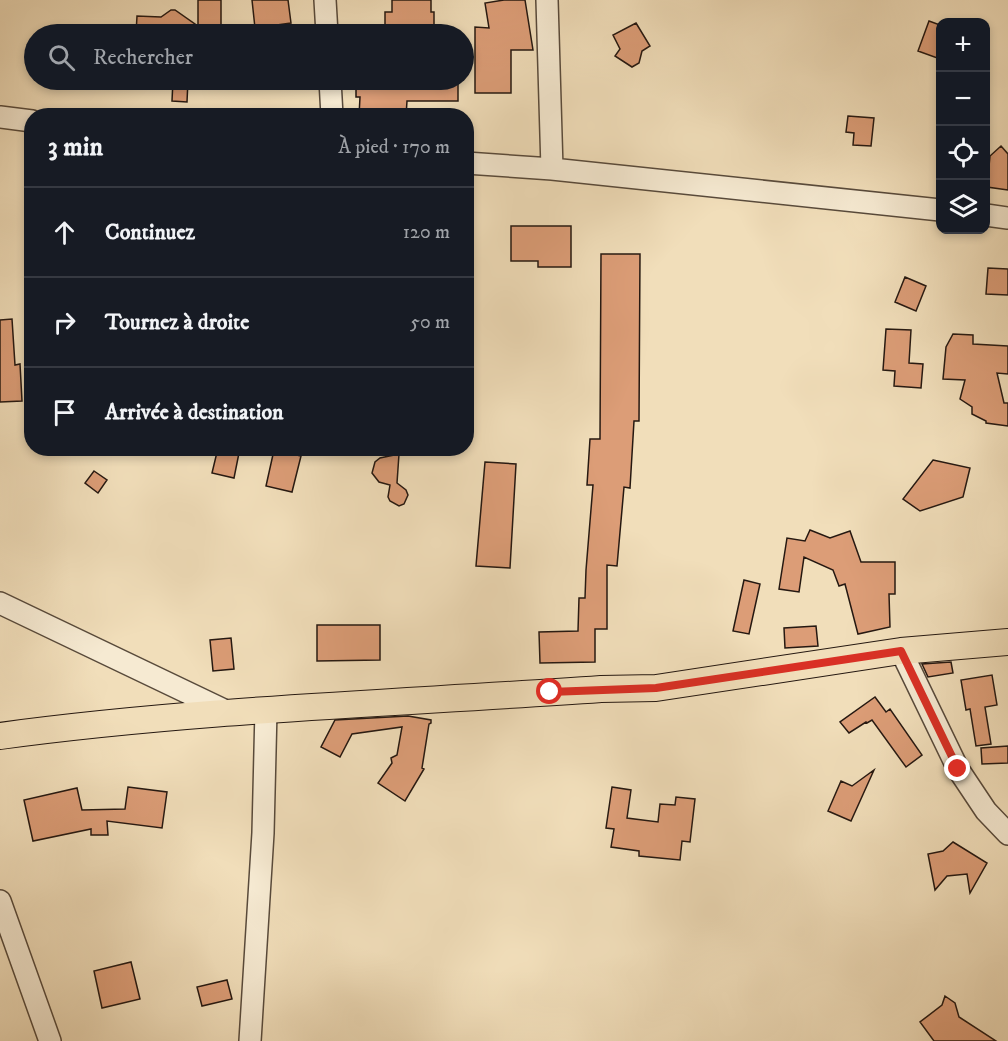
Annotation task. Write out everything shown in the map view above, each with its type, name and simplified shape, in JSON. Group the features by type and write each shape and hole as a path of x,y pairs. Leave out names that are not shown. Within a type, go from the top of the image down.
{"main road":[{"path":"0,736 86,725 228,712 601,689 656,688 901,651 1008,642"}],"street":[{"path":"325,0 326,24"},
{"path":"547,0 552,169"},
{"path":"331,90 332,108"},
{"path":"0,117 24,121"},
{"path":"474,164 552,169 936,210"},
{"path":"990,216 1008,218"},
{"path":"0,603 228,712"},
{"path":"901,651 958,769 987,811 1008,834"},
{"path":"250,1041 263,833 266,710"},
{"path":"0,900 50,1041"}],"building":[{"path":"198,0 221,0 221,24 198,24"},
{"path":"252,0 288,0 291,23 255,24"},
{"path":"392,0 431,0 434,24 385,24 385,12 392,12"},
{"path":"525,0 533,50 511,50 511,93 475,93 475,27 489,28 485,3"},
{"path":"175,10 195,24 137,24 137,16 161,17"},
{"path":"929,21 936,24 936,58 918,51"},
{"path":"636,23 650,46 642,51 639,63 632,67 615,56 620,49 613,35"},
{"path":"173,90 188,90 187,102 172,101"},
{"path":"356,90 458,90 458,101 407,101 407,108 359,108 360,97 356,97"},
{"path":"848,116 874,118 871,146 853,145 854,133 846,132"},
{"path":"1001,146 1008,154 1008,190 990,187 990,156"},
{"path":"511,226 571,226 571,267 538,267 538,261 511,261"},
{"path":"601,254 640,254 639,421 634,421 630,488 624,487 617,566 607,565 607,629 595,629 595,662 540,663 539,632 578,631 579,598 585,598 593,485 587,485 590,439 600,439"},
{"path":"988,268 1008,269 1008,295 986,294"},
{"path":"905,277 926,286 916,311 895,302"},
{"path":"12,319 15,365 20,364 22,401 0,402 0,320"},
{"path":"886,329 911,330 909,363 923,364 921,388 894,386 895,371 883,370"},
{"path":"953,334 973,335 973,344 1008,346 1008,374 997,373 1004,403 1008,403 1008,426 986,423 972,414 972,407 960,399 965,380 943,379 946,347"},
{"path":"216,456 238,456 234,478 212,473"},
{"path":"273,456 301,456 292,492 266,486"},
{"path":"399,456 397,483 406,490 408,495 404,504 399,506 390,501 388,497 390,485 379,482 372,473 375,462 380,458"},
{"path":"933,460 970,468 963,497 920,511 903,499"},
{"path":"485,462 516,464 510,568 476,566"},
{"path":"94,471 107,480 98,493 85,483"},
{"path":"810,530 830,538 850,531 861,562 895,562 895,594 889,594 890,627 858,634 845,584 839,586 833,570 804,557 799,592 779,589 787,538 805,541"},
{"path":"744,580 760,584 749,634 733,631"},
{"path":"317,625 380,625 380,660 317,661"},
{"path":"816,626 818,646 785,648 784,628"},
{"path":"231,638 234,669 213,671 210,640"},
{"path":"951,662 953,673 928,677 922,664"},
{"path":"992,675 997,705 985,707 991,744 976,746 970,709 966,710 961,680"},
{"path":"875,697 886,712 890,709 922,755 906,767 872,720 849,733 840,722"},
{"path":"408,716 431,720 431,723 422,768 424,769 405,801 378,783 392,763 391,758 397,755 402,727 352,734 340,757 321,747 335,720"},
{"path":"1008,746 1008,763 982,764 981,748"},
{"path":"874,770 851,821 828,811 841,781 852,786"},
{"path":"128,787 167,792 162,828 107,821 108,835 91,835 91,829 33,841 24,800 77,788 82,810 125,809"},
{"path":"612,787 631,790 627,818 658,822 660,804 675,805 676,797 695,799 690,842 682,841 680,860 639,856 639,851 611,847 614,829 606,828"},
{"path":"953,842 987,863 970,893 967,874 947,876 935,890 928,854 943,851"},
{"path":"131,962 140,999 102,1008 94,971"},
{"path":"227,980 232,999 202,1006 197,987"},
{"path":"945,996 955,1003 959,1017 996,1041 934,1041 920,1022 942,1005"}],"route":[{"path":"550,692 656,688 901,651 958,769"}]}
